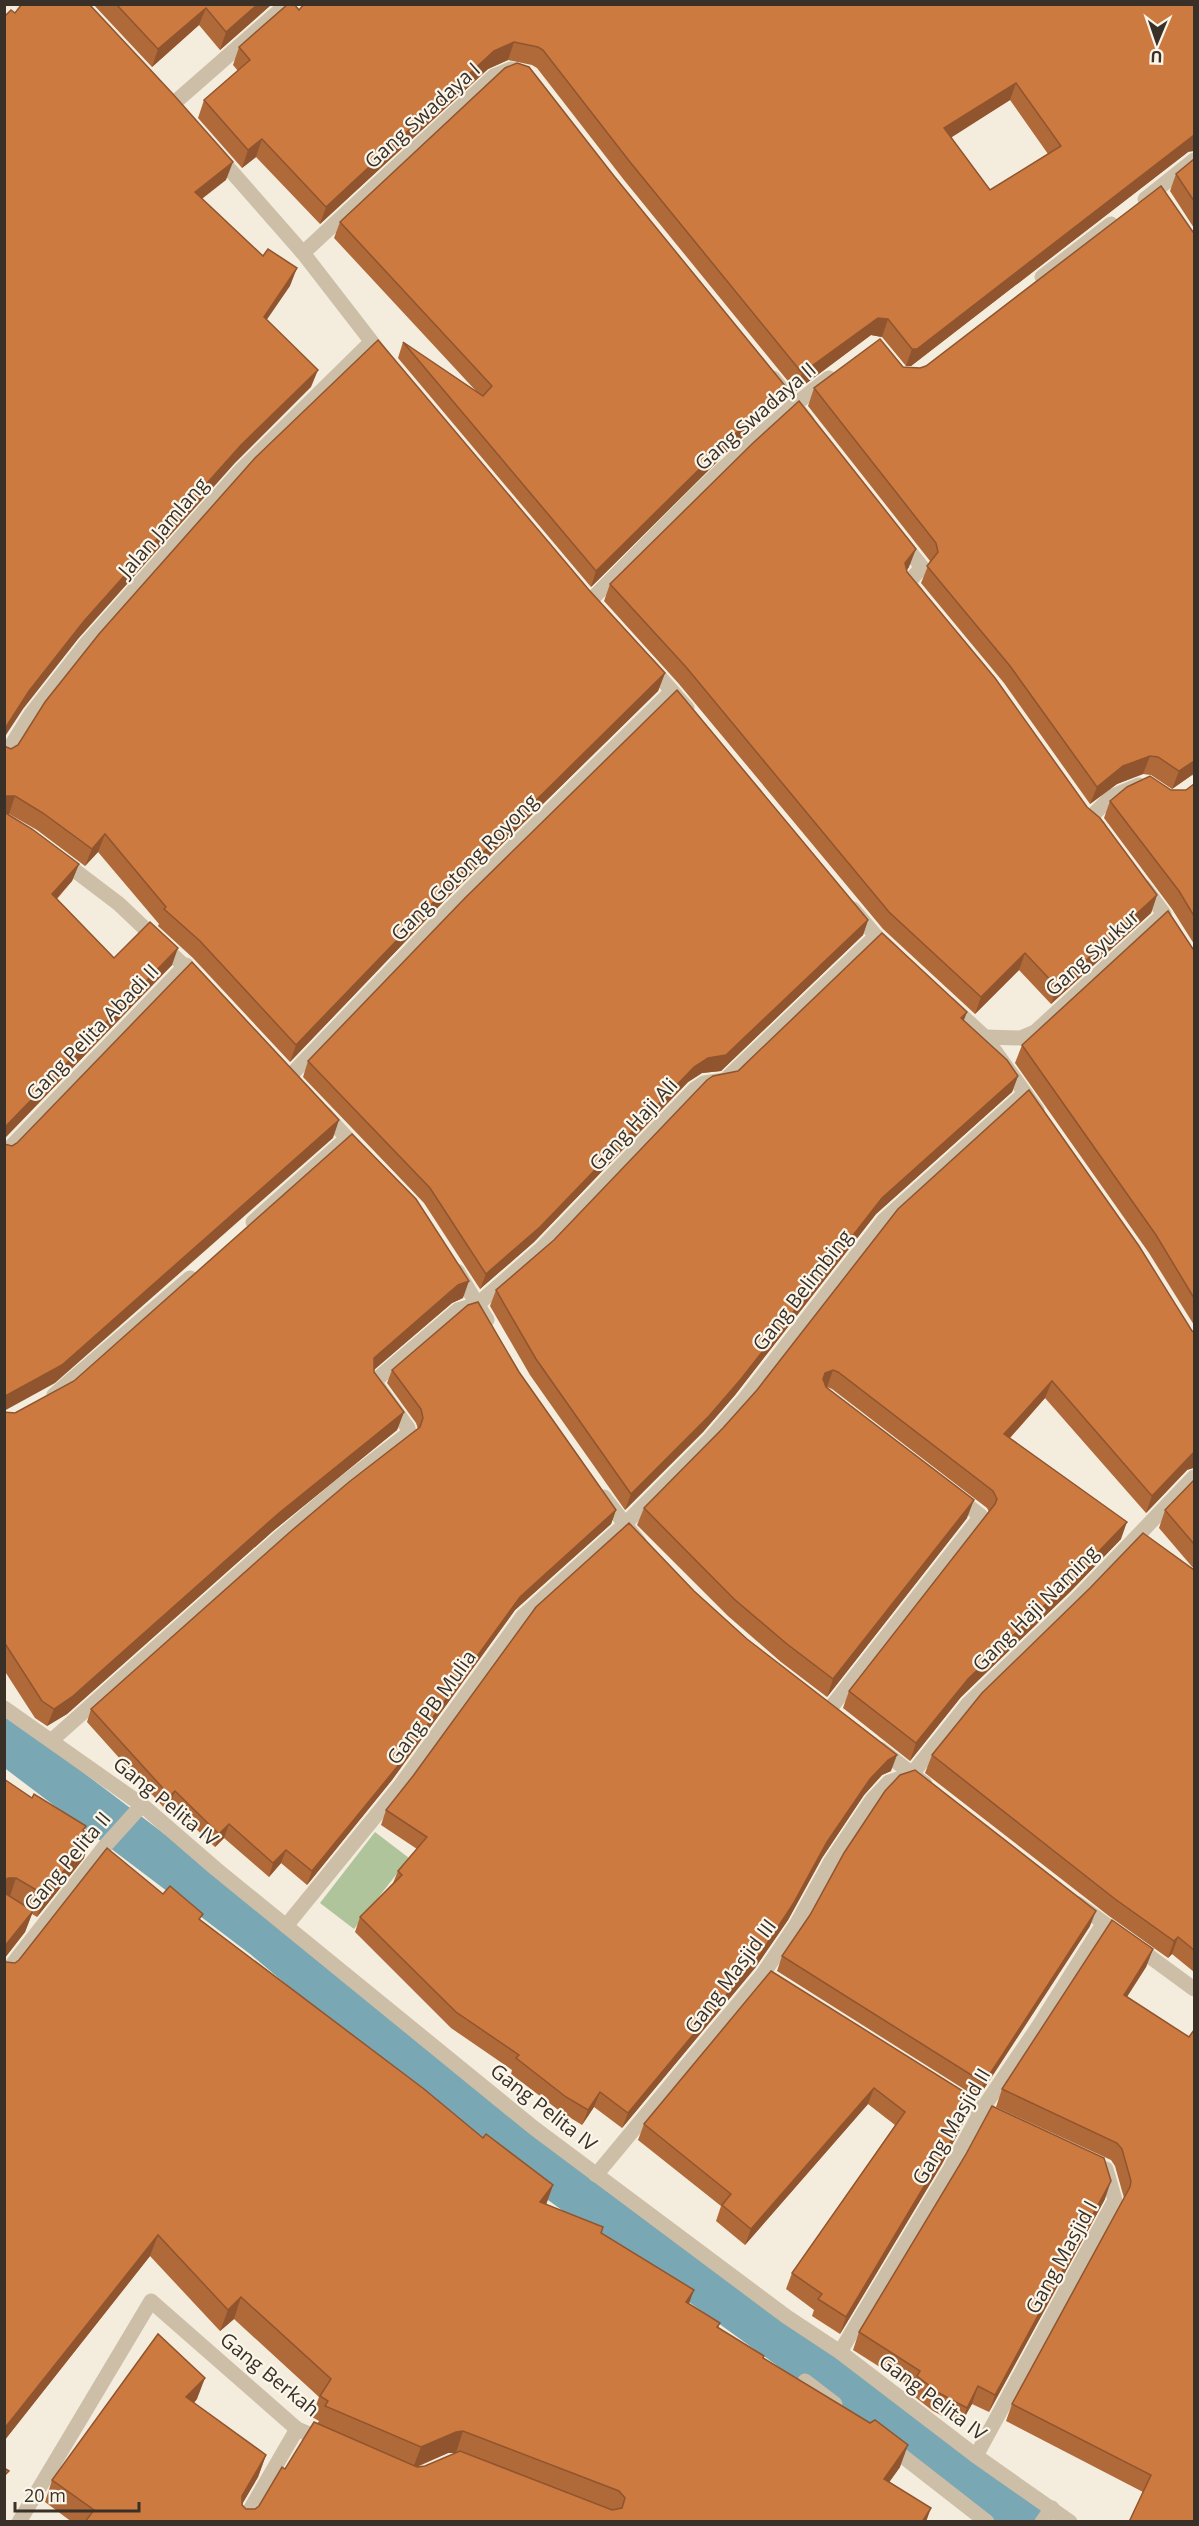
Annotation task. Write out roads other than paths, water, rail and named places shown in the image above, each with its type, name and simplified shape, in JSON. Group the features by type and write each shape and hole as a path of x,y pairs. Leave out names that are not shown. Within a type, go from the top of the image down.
{"street":[{"path":"173,104 287,4"},
{"name":"Gang Swadaya I","path":"303,253 494,76 511,69 529,74 536,84"},
{"path":"204,139 303,253 393,368"},
{"path":"1028,288 1124,215 1160,195 1194,160"},
{"name":"Jalan Jamlang","path":"4,757 31,714 85,645 242,469 371,342"},
{"path":"766,369 815,431"},
{"name":"Gang Swadaya II","path":"590,600 794,404 837,372"},
{"path":"894,531 922,567 908,583 930,609"},
{"path":"642,658 695,718"},
{"name":"Gang Gotong Royong","path":"302,1089 286,1072 672,691"},
{"path":"1107,839 1101,829 1085,814 1112,797 1139,785 1146,783 1152,785"},
{"path":"49,851 119,904 186,965 210,991"},
{"name":"Gang Syukur","path":"985,1037 1021,1038 1035,1032 1167,919 1136,877"},
{"path":"845,900 876,936 901,959"},
{"name":"Gang Haji Ali","path":"52,1740 263,1551 338,1488 409,1433 408,1428 376,1384 376,1380 458,1310 478,1304 542,1249 695,1089 704,1083 725,1080 876,936"},
{"name":"Gang Pelita Abadi II","path":"4,1154 186,965"},
{"path":"934,990 985,1037 1045,1122"},
{"name":"Gang Belimbing","path":"624,1525 710,1440 884,1220 1025,1093"},
{"path":"317,1105 373,1166"},
{"path":"240,1234 347,1138"},
{"path":"450,1261 494,1333"},
{"path":"43,1401 61,1391 204,1266"},
{"name":"Gang Haji Naming","path":"912,1774 968,1704 1077,1599 1194,1477"},
{"path":"597,1486 624,1525 651,1555"},
{"path":"813,1699 834,1714 981,1516 945,1488"},
{"name":"Gang PB Mulia","path":"286,1926 400,1786 523,1616 624,1525"},
{"name":"Gang Pelita IV","path":"4,1708 52,1740 137,1810 286,1926 534,2128 787,2317 840,2352 976,2456 1046,2515 1070,2522"},
{"path":"866,1739 939,1796"},
{"name":"Gang Masjid III","path":"596,2175 768,1977 830,1863 872,1800 889,1782 912,1774"},
{"name":"Gang Pelita II","path":"4,1975 34,1926 137,1810"},
{"path":"1067,1895 1103,1924 1194,1989"},
{"name":"Gang Masjid II","path":"840,2352 950,2169 981,2111 1038,2027 1103,1924"},
{"path":"941,2086 981,2111 1023,2131"},
{"name":"Gang Masjid I","path":"976,2456 1115,2200 1106,2169 1085,2160"},
{"name":"Gang Berkah","path":"19,2522 151,2301 297,2429 340,2447"},
{"path":"804,2380 850,2416"},
{"path":"243,2522 297,2429"},
{"path":"878,2437 987,2522"}],"waterway":[{"path":"4,1740 264,1937 526,2157 1031,2522"}]}
